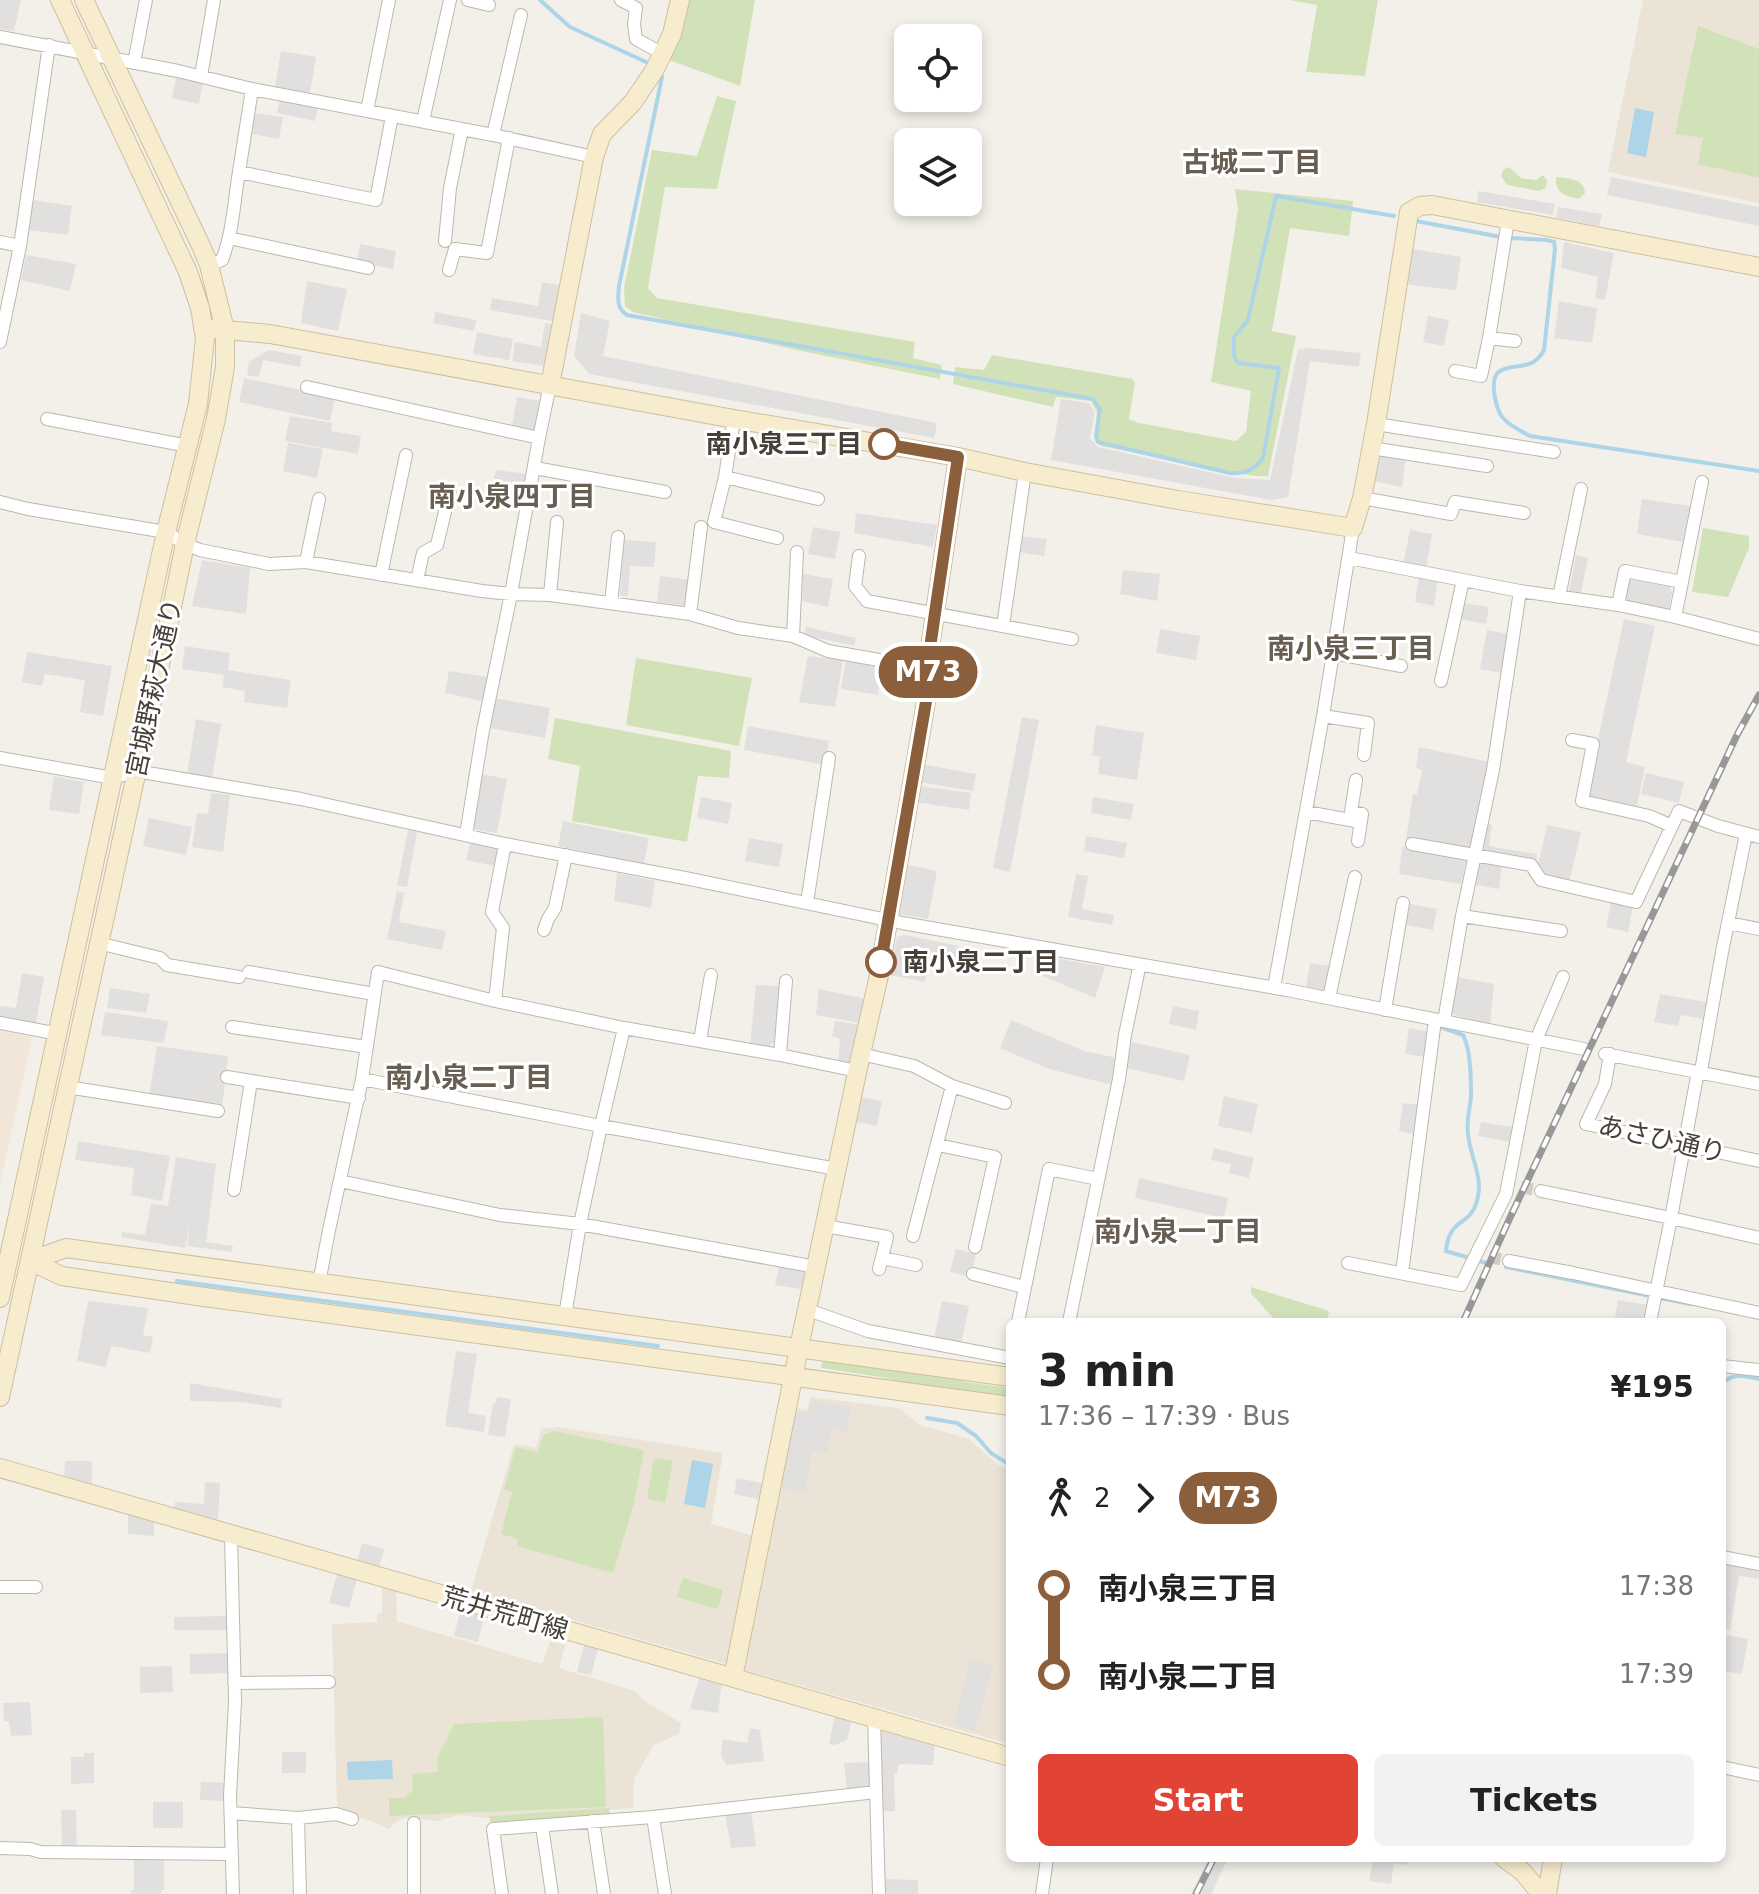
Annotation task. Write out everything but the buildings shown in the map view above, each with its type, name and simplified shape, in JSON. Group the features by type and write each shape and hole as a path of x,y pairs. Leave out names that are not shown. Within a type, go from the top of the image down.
{"street":[{"name":"宮城野萩大通り","path":"0,1298 4,1258 59,1034 166,532 198,404 205,349 200,308 188,272 60,0"},
{"name":"宮城野萩大通り","path":"0,1397 225,367 225,330 209,265 84,0"},
{"path":"134,63 146,0"},
{"path":"201,76 214,0"},
{"path":"367,111 389,0"},
{"path":"423,121 450,0"},
{"path":"468,0 489,5"},
{"path":"621,0 636,8 636,39 663,54"},
{"path":"466,835 483,730 594,157 602,134 633,102 663,54 672,34 680,0"},
{"path":"493,135 521,15"},
{"path":"0,37 594,157"},
{"path":"0,342 2,320 20,246 49,45"},
{"path":"209,265 222,260 229,238 252,89"},
{"path":"239,172 376,200 392,116"},
{"path":"445,241 450,188 462,129"},
{"path":"449,270 455,249 487,253 509,138"},
{"path":"1274,988 1353,528 1376,424 1409,212 1420,206 1432,205 1759,267"},
{"path":"1455,371 1481,376 1508,220"},
{"path":"229,238 368,268"},
{"path":"0,242 20,246"},
{"path":"203,328 270,334 958,457 1178,500 1353,528"},
{"path":"1489,338 1515,341"},
{"path":"307,387 539,438"},
{"path":"47,419 188,446"},
{"path":"734,419 714,522 777,538"},
{"path":"1376,424 1554,452"},
{"path":"1371,448 1487,466"},
{"path":"381,575 406,455"},
{"path":"733,1678 889,920 927,696 928,662 958,457"},
{"path":"535,468 665,492"},
{"path":"1003,626 1025,472"},
{"path":"725,477 818,499"},
{"path":"1675,617 1702,482"},
{"path":"1559,597 1581,489"},
{"path":"417,580 423,553 437,545 450,491"},
{"path":"1362,498 1451,514 1455,502 1524,513"},
{"path":"306,562 319,499"},
{"path":"0,502 166,532 200,550 269,564 306,562 511,594 550,595 690,614 738,628 793,636 828,651 879,660 928,662"},
{"path":"550,595 557,522"},
{"path":"690,614 701,527"},
{"path":"611,603 618,537"},
{"path":"793,636 797,552"},
{"path":"859,556 855,586 867,601 1072,639"},
{"path":"1349,558 1520,591 1618,605 1759,639"},
{"path":"1618,605 1625,571 1682,582"},
{"path":"1441,681 1463,580"},
{"path":"1402,1273 1440,1020 1493,770 1520,591"},
{"path":"1333,653 1401,666"},
{"path":"1323,716 1368,723 1364,755"},
{"path":"1572,740 1593,744 1582,801 1649,816 1672,826"},
{"path":"0,758 113,778 136,771 301,799 505,844 889,920 1329,998 1584,1049"},
{"path":"807,903 829,758"},
{"path":"1356,780 1351,812 1362,814 1358,841"},
{"path":"1412,844 1531,865 1541,880 1636,902 1679,811 1752,835 1728,923 1651,1318"},
{"path":"1306,812 1361,822"},
{"path":"495,1001 503,928 492,912 505,844"},
{"path":"544,930 555,908 566,855"},
{"path":"1329,998 1355,877"},
{"path":"1385,1010 1403,903"},
{"path":"1462,916 1561,931"},
{"path":"1728,923 1759,929"},
{"path":"98,943 160,958 167,965 374,994"},
{"path":"1070,1318 1119,1079 1138,964"},
{"path":"319,1283 359,1098 378,972 624,1028 780,1055 914,1066 952,1086 1005,1103"},
{"path":"700,1041 711,975"},
{"path":"1348,1263 1461,1285 1479,1258 1515,1186 1536,1040 1563,977"},
{"path":"780,1055 786,981"},
{"path":"0,1023 59,1034"},
{"path":"232,1027 367,1047"},
{"path":"565,1316 580,1224 624,1028"},
{"name":"あさひ通り","path":"1700,1071 1606,1054 1605,1084 1586,1124 1759,1161"},
{"path":"1700,1071 1759,1084"},
{"path":"227,1077 359,1098"},
{"path":"362,1079 837,1169"},
{"path":"234,1190 251,1081"},
{"path":"913,1236 952,1086"},
{"path":"67,1087 218,1111"},
{"path":"938,1145 995,1157 975,1247"},
{"path":"1019,1318 1049,1169 1098,1179"},
{"path":"340,1181 500,1215 580,1224 816,1267"},
{"path":"1541,1191 1759,1238"},
{"path":"825,1226 887,1237 881,1263 916,1265"},
{"path":"30,1261 66,1248 1006,1376"},
{"path":"4,1258 30,1261 62,1276 1006,1405"},
{"path":"1509,1261 1654,1295 1759,1313"},
{"path":"973,1274 1024,1287"},
{"path":"808,1310 868,1331 1006,1357"},
{"path":"949,1369 952,1348"},
{"path":"1726,1366 1759,1370"},
{"name":"荒井荒町線","path":"0,1468 1006,1756"},
{"path":"231,1535 234,1683 230,1796 233,1894"},
{"path":"1726,1558 1759,1564"},
{"path":"0,1587 36,1587"},
{"path":"234,1683 329,1682"},
{"path":"874,1718 879,1894"},
{"path":"1726,1768 1759,1775"},
{"path":"502,1894 493,1829 653,1817 876,1792"},
{"path":"231,1813 298,1818 336,1814 352,1819"},
{"path":"653,1817 665,1894"},
{"path":"298,1818 300,1894"},
{"path":"593,1821 604,1894"},
{"path":"414,1823 414,1894"},
{"path":"542,1826 552,1894"},
{"path":"0,1848 41,1852 232,1854"},
{"path":"1042,1894 1046,1862"},
{"path":"1509,1862 1544,1894"},
{"path":"1544,1894 1552,1862"}],"shaded area":[{"path":"0,0 21,0 14,31 0,29"},
{"path":"1643,0 1759,0 1759,203 1608,172"},
{"path":"281,51 316,57 310,93 275,87"},
{"path":"176,78 203,83 199,104 172,98"},
{"path":"280,99 318,106 315,121 277,113"},
{"path":"255,113 283,117 279,139 252,134"},
{"path":"1611,177 1759,207 1759,226 1607,195"},
{"path":"1478,191 1555,204 1553,215 1477,202"},
{"path":"33,200 72,206 68,235 28,230"},
{"path":"1558,207 1602,214 1599,226 1556,218"},
{"path":"1564,242 1614,253 1605,300 1595,298 1598,277 1561,268"},
{"path":"360,244 396,251 393,269 357,262"},
{"path":"1407,248 1461,257 1456,290 1401,284"},
{"path":"26,255 76,264 70,291 21,280"},
{"path":"307,281 347,289 338,331 301,323"},
{"path":"542,282 564,286 558,322 490,310 492,298 538,306"},
{"path":"1559,301 1597,308 1592,343 1554,338"},
{"path":"435,312 476,320 474,331 433,323"},
{"path":"581,313 610,321 603,356 937,423 934,438 589,374 574,356"},
{"path":"1428,316 1449,320 1444,346 1423,342"},
{"path":"545,323 556,325 549,367 512,361 515,342 541,347"},
{"path":"477,332 513,339 509,360 473,354"},
{"path":"1307,348 1361,353 1359,367 1310,361 1288,497 1271,500 1051,460 1061,399 1089,403 1095,412 1090,438 1098,447 1235,478 1270,480 1298,350"},
{"path":"269,350 302,356 300,367 263,360 259,377 247,375 249,362"},
{"path":"244,378 335,397 330,421 239,402"},
{"path":"517,397 541,401 536,431 512,426"},
{"path":"290,416 332,423 331,431 361,436 358,454 285,441"},
{"path":"288,443 323,449 317,478 283,471"},
{"path":"1373,451 1406,455 1402,487 1368,480"},
{"path":"496,470 529,474 524,500 490,495"},
{"path":"1642,499 1691,506 1683,542 1637,534"},
{"path":"856,513 937,525 933,547 854,533"},
{"path":"813,527 840,532 835,559 808,554"},
{"path":"1410,530 1432,534 1426,569 1403,565"},
{"path":"1020,536 1047,539 1044,556 1018,552"},
{"path":"624,540 656,542 654,567 630,566 628,596 620,596"},
{"path":"1576,555 1588,558 1581,593 1569,591"},
{"path":"202,560 250,568 246,614 192,606"},
{"path":"1123,570 1160,574 1157,601 1120,594"},
{"path":"803,574 833,579 828,607 802,601"},
{"path":"660,576 691,580 688,606 657,602"},
{"path":"1419,576 1438,579 1434,606 1415,602"},
{"path":"1626,579 1669,585 1672,592 1668,612 1624,602"},
{"path":"1463,603 1489,607 1486,624 1459,619"},
{"path":"1624,619 1655,626 1626,762 1645,767 1637,806 1586,795"},
{"path":"806,627 856,638 854,646 804,635"},
{"path":"1160,629 1200,636 1196,660 1156,653"},
{"path":"1487,630 1509,634 1501,673 1480,669"},
{"path":"185,646 230,653 228,670 291,680 287,708 244,702 245,691 222,687 224,675 182,669"},
{"path":"27,652 112,666 103,716 80,712 85,680 45,674 42,686 22,682"},
{"path":"808,656 843,660 835,707 799,702"},
{"path":"846,661 883,667 878,695 841,689"},
{"path":"885,667 923,669 922,696 882,691"},
{"path":"449,671 488,677 482,701 445,693"},
{"path":"494,698 550,708 545,738 489,728"},
{"path":"1022,717 1039,720 1010,872 993,868"},
{"path":"196,719 221,724 212,778 187,774"},
{"path":"1096,725 1144,733 1137,780 1098,774 1100,757 1092,755"},
{"path":"748,726 829,741 825,765 744,750"},
{"path":"1419,747 1490,762 1472,853 1406,839 1413,794 1417,794 1422,770 1416,768"},
{"path":"922,764 976,774 973,791 919,782"},
{"path":"1646,773 1684,782 1679,803 1641,794"},
{"path":"482,774 507,779 497,833 473,829"},
{"path":"54,776 84,782 79,814 49,810"},
{"path":"919,786 971,793 969,810 915,802"},
{"path":"211,793 230,795 223,852 192,847 197,813 208,814"},
{"path":"701,797 732,803 728,824 697,818"},
{"path":"1093,797 1134,804 1131,820 1091,813"},
{"path":"149,818 192,827 186,855 143,846"},
{"path":"563,821 649,838 644,864 558,846"},
{"path":"1483,823 1492,825 1489,846 1537,854 1536,862 1478,852"},
{"path":"1547,825 1581,832 1569,883 1547,878 1538,865"},
{"path":"408,830 417,832 407,887 397,886"},
{"path":"1086,836 1127,843 1124,858 1084,851"},
{"path":"749,838 783,844 779,867 745,861"},
{"path":"470,843 499,849 495,866 466,860"},
{"path":"1402,847 1461,856 1466,860 1461,884 1399,874"},
{"path":"1476,860 1502,864 1499,889 1472,884"},
{"path":"904,864 937,871 928,919 899,914 896,908"},
{"path":"617,873 655,881 651,908 614,901"},
{"path":"1076,874 1088,876 1082,909 1114,915 1112,925 1068,917"},
{"path":"397,891 404,893 399,922 446,931 442,950 387,939"},
{"path":"1611,902 1633,907 1628,932 1606,927"},
{"path":"1410,904 1437,909 1433,930 1406,925"},
{"path":"905,935 959,946 957,958 931,953 925,982 889,975 897,937"},
{"path":"1043,956 1105,967 1095,998 1038,974"},
{"path":"1310,963 1331,966 1325,991 1306,987"},
{"path":"22,973 44,977 36,1023 0,1016 0,1006 16,1008"},
{"path":"1457,977 1494,984 1490,1025 1452,1014"},
{"path":"756,985 780,986 774,1042 768,1047 750,1045"},
{"path":"110,988 150,994 146,1013 107,1008"},
{"path":"819,989 866,999 860,1023 816,1015"},
{"path":"1660,994 1711,1003 1708,1020 1681,1015 1678,1026 1654,1022"},
{"path":"1173,1006 1199,1011 1196,1030 1169,1024"},
{"path":"105,1012 168,1021 164,1043 101,1035"},
{"path":"1011,1020 1084,1051 1117,1058 1112,1085 1049,1069 1000,1048"},
{"path":"835,1021 860,1025 851,1066 838,1063 840,1039 832,1036"},
{"path":"1409,1028 1430,1032 1425,1057 1405,1054"},
{"path":"0,1030 32,1037 0,1185"},
{"path":"1132,1042 1190,1055 1184,1081 1126,1068"},
{"path":"157,1046 228,1056 222,1108 149,1096"},
{"path":"1224,1096 1258,1104 1252,1133 1218,1126"},
{"path":"861,1097 882,1101 877,1126 856,1122"},
{"path":"1403,1103 1419,1105 1416,1134 1399,1131"},
{"path":"1481,1122 1512,1127 1510,1142 1478,1136"},
{"path":"78,1141 170,1156 162,1201 131,1195 134,1168 75,1160"},
{"path":"1214,1148 1254,1158 1249,1178 1229,1173 1231,1164 1211,1160"},
{"path":"176,1157 216,1164 206,1242 233,1246 232,1252 187,1246 190,1223 185,1248 121,1237 122,1232 145,1235 151,1204 168,1206"},
{"path":"1139,1178 1228,1198 1224,1218 1135,1198"},
{"path":"956,1249 976,1254 971,1277 950,1272"},
{"path":"779,1265 810,1271 806,1290 775,1285"},
{"path":"1618,1300 1647,1305 1645,1318 1615,1317"},
{"path":"88,1301 148,1308 143,1335 153,1337 150,1353 111,1346 106,1367 77,1361"},
{"path":"942,1301 969,1306 961,1345 934,1339"},
{"path":"456,1351 477,1354 468,1413 486,1416 484,1432 445,1426"},
{"path":"190,1383 282,1399 281,1408 242,1402 190,1401"},
{"path":"497,1397 511,1399 505,1437 488,1435 493,1403 496,1403"},
{"path":"810,1397 899,1408 920,1425 969,1439 1006,1468 1006,1743 744,1670 794,1407 807,1410"},
{"path":"811,1400 851,1407 847,1432 832,1429 827,1453 812,1451 805,1492 781,1488 795,1410 808,1413"},
{"path":"559,1427 723,1453 711,1524 755,1536 727,1664 471,1591 514,1444 536,1448 541,1429"},
{"path":"65,1461 92,1461 92,1485 64,1478"},
{"path":"737,1478 766,1484 762,1500 734,1494"},
{"path":"205,1482 220,1483 218,1521 174,1509 175,1502 204,1504"},
{"path":"128,1515 154,1521 154,1536 128,1534"},
{"path":"362,1543 384,1549 379,1568 357,1561"},
{"path":"1726,1563 1759,1568 1759,1579 1739,1576 1730,1630 1726,1630"},
{"path":"337,1574 357,1579 349,1608 329,1603"},
{"path":"382,1586 396,1590 397,1621 542,1664 550,1641 565,1645 559,1668 635,1691 644,1701 681,1723 679,1734 654,1745 634,1779 633,1808 493,1819 458,1815 438,1821 404,1818 388,1829 337,1811 332,1624 377,1622 377,1614 382,1613"},
{"path":"461,1608 485,1614 478,1642 454,1636"},
{"path":"230,1616 230,1630 174,1630 174,1617"},
{"path":"1726,1635 1748,1639 1742,1674 1726,1672"},
{"path":"585,1642 599,1646 591,1675 577,1672"},
{"path":"230,1653 230,1673 190,1674 190,1654"},
{"path":"971,1659 993,1665 975,1731 953,1725"},
{"path":"172,1666 173,1692 140,1693 140,1667"},
{"path":"700,1676 722,1682 718,1713 690,1709"},
{"path":"30,1702 32,1735 11,1736 9,1721 4,1721 3,1703"},
{"path":"835,1714 852,1719 847,1740 835,1745 829,1744"},
{"path":"750,1728 760,1730 764,1761 726,1765 721,1755 723,1739 747,1743"},
{"path":"881,1730 935,1743 933,1765 898,1766 894,1774 895,1811 881,1811"},
{"path":"282,1752 306,1752 306,1773 282,1773"},
{"path":"84,1753 94,1753 94,1783 71,1784 71,1757 84,1757"},
{"path":"870,1762 871,1789 847,1791 844,1763"},
{"path":"201,1782 227,1783 226,1801 200,1800"},
{"path":"153,1802 183,1802 183,1828 153,1828"},
{"path":"61,1810 76,1810 77,1846 62,1847"},
{"path":"751,1810 756,1846 731,1848 725,1814"},
{"path":"134,1857 164,1857 164,1890 161,1894 131,1894 134,1890"},
{"path":"1207,1862 1226,1862 1211,1894 1191,1894"},
{"path":"1373,1862 1407,1862 1407,1865 1394,1863 1391,1884 1369,1881"},
{"path":"883,1879 918,1880 918,1894 883,1894"}],"green space":[{"path":"682,0 755,0 740,86 669,60"},
{"path":"1290,0 1378,0 1365,76 1306,72 1317,5"},
{"path":"1698,26 1759,49 1759,178 1698,164 1703,138 1675,134"},
{"path":"717,96 736,101 717,189 665,187 648,288 657,298 915,342 913,358 942,365 940,379 801,351 633,312 625,306 624,288 652,150 697,156"},
{"path":"1509,167 1521,178 1536,180 1543,175 1547,180 1546,188 1539,191 1507,185 1501,176 1503,170"},
{"path":"1556,177 1579,182 1585,193 1579,199 1565,195 1557,187"},
{"path":"1235,189 1353,201 1349,236 1290,228 1272,331 1296,336 1268,476 1254,476 1101,446 1095,441 1097,412 1091,401 1056,397 1053,407 953,384 955,367 984,370 992,355 1132,379 1135,383 1129,419 1236,441 1246,432 1251,391 1211,382 1238,209"},
{"path":"1703,528 1749,536 1749,548 1728,597 1692,592"},
{"path":"636,658 752,678 739,746 626,725"},
{"path":"555,718 731,751 729,778 698,776 687,842 572,821 580,766 548,759"},
{"path":"1251,1287 1329,1311 1328,1318 1274,1318 1251,1294"},
{"path":"823,1357 914,1370 1006,1387 1006,1399 935,1389 821,1368"},
{"path":"554,1431 644,1450 634,1503 613,1573 517,1546 518,1539 501,1534 512,1492 504,1489 516,1447 538,1452 543,1435"},
{"path":"654,1458 673,1461 665,1503 647,1499"},
{"path":"683,1578 723,1590 718,1609 677,1597"},
{"path":"603,1717 606,1807 389,1816 389,1798 404,1798 413,1790 412,1774 438,1772 437,1758 454,1724"},
{"path":"609,1808 610,1815 490,1823 490,1816"}],"water":[{"path":"1635,108 1654,112 1646,157 1627,153"},
{"path":"692,1460 713,1464 705,1508 684,1504"},
{"path":"392,1760 393,1779 348,1780 347,1762"}],"waterway":[{"path":"540,0 570,27 646,62"},
{"path":"662,77 619,286 619,306 627,315 1093,399 1100,409 1098,442 1230,473 1249,470 1263,458 1279,368 1238,363 1234,356 1234,337 1248,320 1276,196 1394,216"},
{"path":"1416,221 1501,237"},
{"path":"1510,238 1547,240 1554,242 1555,249 1544,350 1529,364 1500,371 1494,380 1496,401 1506,421 1530,436 1759,471"},
{"path":"1443,1028 1463,1035 1468,1048 1471,1096 1469,1142 1479,1184 1474,1209 1451,1232 1446,1251 1486,1263"},
{"path":"1506,1267 1690,1304"},
{"path":"177,1281 658,1346"},
{"path":"1726,1380 1734,1376 1759,1379"},
{"path":"927,1418 957,1423 1006,1462"}],"tunnel":[{"path":"1521,1187 1541,1191"},
{"path":"1489,1257 1509,1261"}],"railway":[{"path":"1465,1318 1737,735 1759,695"},
{"path":"1196,1894 1212,1862"}],"bus line":[{"name":"M73","path":"881,962 927,696 928,662 958,457 884,444"}],"place":[{"name":"南小泉三丁目","path":"884,444"},
{"name":"南小泉二丁目","path":"881,962"}],"district":[{"name":"古城二丁目","path":"1252,162"},
{"name":"南小泉四丁目","path":"512,496"},
{"name":"南小泉三丁目","path":"1351,648"},
{"name":"南小泉二丁目","path":"469,1077"},
{"name":"南小泉一丁目","path":"1178,1231"}]}
